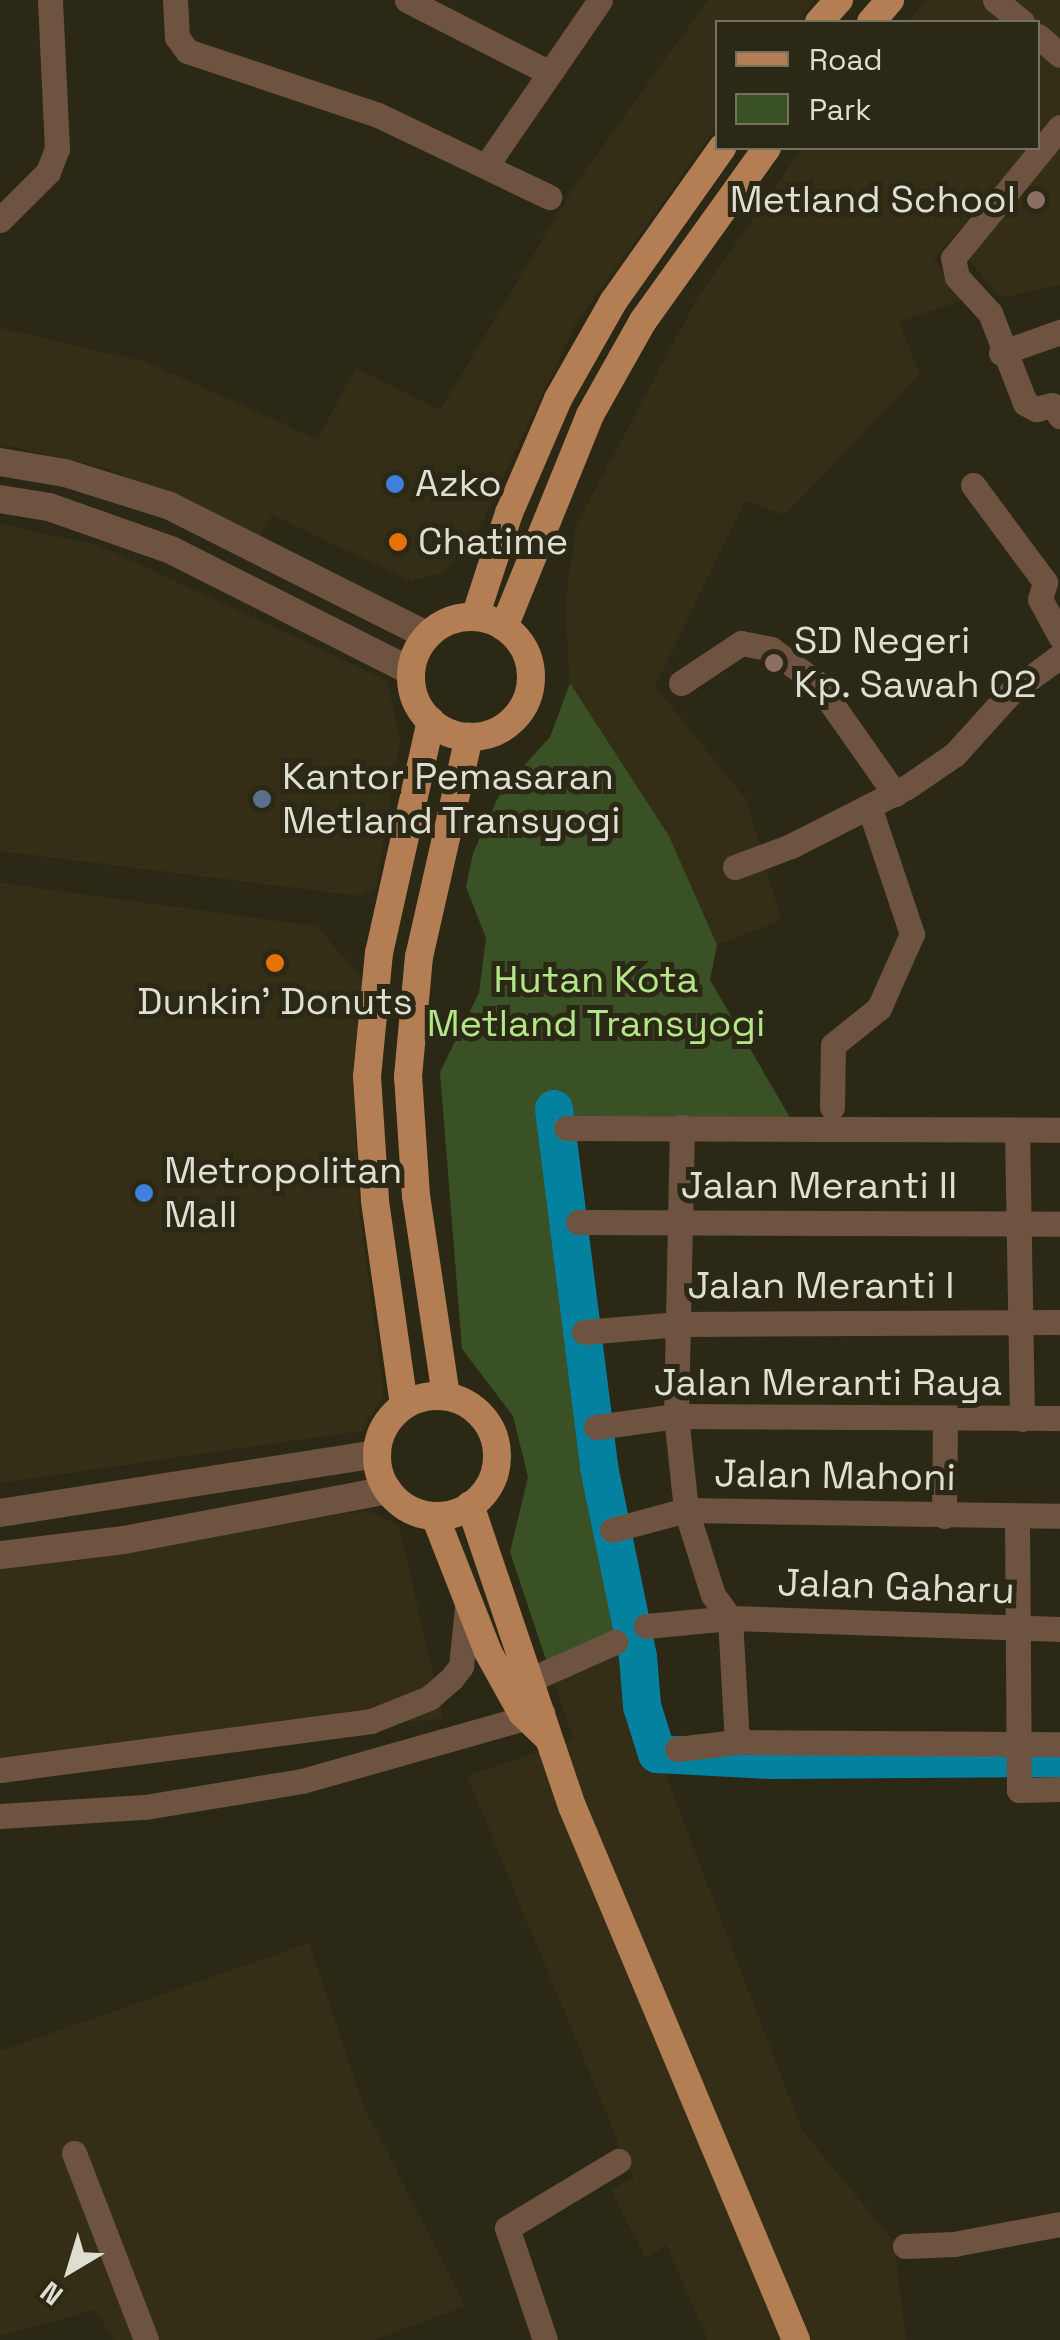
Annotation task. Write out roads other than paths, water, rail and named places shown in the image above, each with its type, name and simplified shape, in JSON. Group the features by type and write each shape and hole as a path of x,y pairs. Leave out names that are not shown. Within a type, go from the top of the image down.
{"main road":[{"path":"872,20 890,0"},
{"path":"475,617 509,513 558,399 613,302 721,150"},
{"path":"504,627 590,416 644,321 765,150"},
{"path":"475,617 504,627 529,663 525,702 502,728 469,736 431,721 419,707 411,671 427,635 449,621 475,617"},
{"path":"404,1405 375,1200 367,1076 378,952 431,721"},
{"path":"446,1396 418,1214 408,1077 419,958 469,736"},
{"path":"446,1396 480,1413 497,1446 492,1482 470,1505 436,1519 401,1504 388,1490 377,1454 380,1435 404,1405 446,1396"},
{"path":"470,1505 534,1678 539,1723"},
{"path":"436,1519 467,1608 539,1723 796,2340"}],"street":[{"path":"0,220 48,172 58,149 50,0"},
{"path":"174,0 177,37 187,51 378,115 549,196"},
{"path":"486,166 600,0"},
{"path":"995,0 1020,20"},
{"path":"415,2 548,72"},
{"path":"1040,38 1060,55"},
{"path":"1060,127 952,258 957,277 990,313 1001,353 1025,403 1036,410 1052,405 1060,416"},
{"path":"1001,353 1060,332"},
{"path":"0,462 65,474 170,506 427,635"},
{"path":"973,485 1045,582 1040,599 1060,636"},
{"path":"0,500 50,507 171,550 411,671"},
{"path":"681,682 741,644 772,649 817,683 895,794"},
{"path":"735,867 895,794 955,754 1011,692 1060,656"},
{"path":"832,1107 832,1045 880,1008 912,934 868,806"},
{"path":"682,1127 676,1416 686,1510 713,1595 730,1618 737,1742"},
{"path":"566,1128 1060,1130"},
{"path":"1017,1130 1022,1418"},
{"name":"Jalan Meranti II","path":"578,1222 1060,1224"},
{"name":"Jalan Meranti I","path":"584,1332 679,1324 1060,1322"},
{"name":"Jalan Meranti Raya","path":"596,1427 676,1416 1060,1418"},
{"path":"944,1419 944,1516"},
{"path":"0,1512 377,1454"},
{"path":"0,1555 124,1540 388,1490"},
{"name":"Jalan Mahoni","path":"612,1530 686,1510 1060,1516"},
{"path":"1017,1517 1017,1766"},
{"path":"0,1770 371,1721 429,1698 452,1678 461,1666 467,1608"},
{"name":"Jalan Gaharu","path":"646,1626 730,1618 1060,1628"},
{"path":"534,1678 614,1642"},
{"path":"0,1816 145,1807 302,1781 539,1723"},
{"path":"677,1748 737,1742 1017,1766 1060,1789"},
{"path":"1017,1766 1060,1744"},
{"path":"74,2153 146,2340"},
{"path":"544,2340 507,2228 618,2161"},
{"path":"905,2246 954,2244 1060,2224"}],"waterway":[{"path":"554,1109 599,1467 638,1657 642,1706 657,1754 771,1760 1060,1758"}],"place":[{"name":"Metland School","path":"1036,200"},
{"name":"Azko","path":"395,484"},
{"name":"Chatime","path":"398,542"},
{"name":"SD Negeri Kp. Sawah 02","path":"774,663"},
{"name":"Kantor Pemasaran Metland Transyogi","path":"262,799"},
{"name":"Dunkin' Donuts","path":"275,963"},
{"name":"Metropolitan Mall","path":"144,1193"}],"park label":[{"name":"Hutan Kota Metland Transyogi","path":"596,1002"}]}
